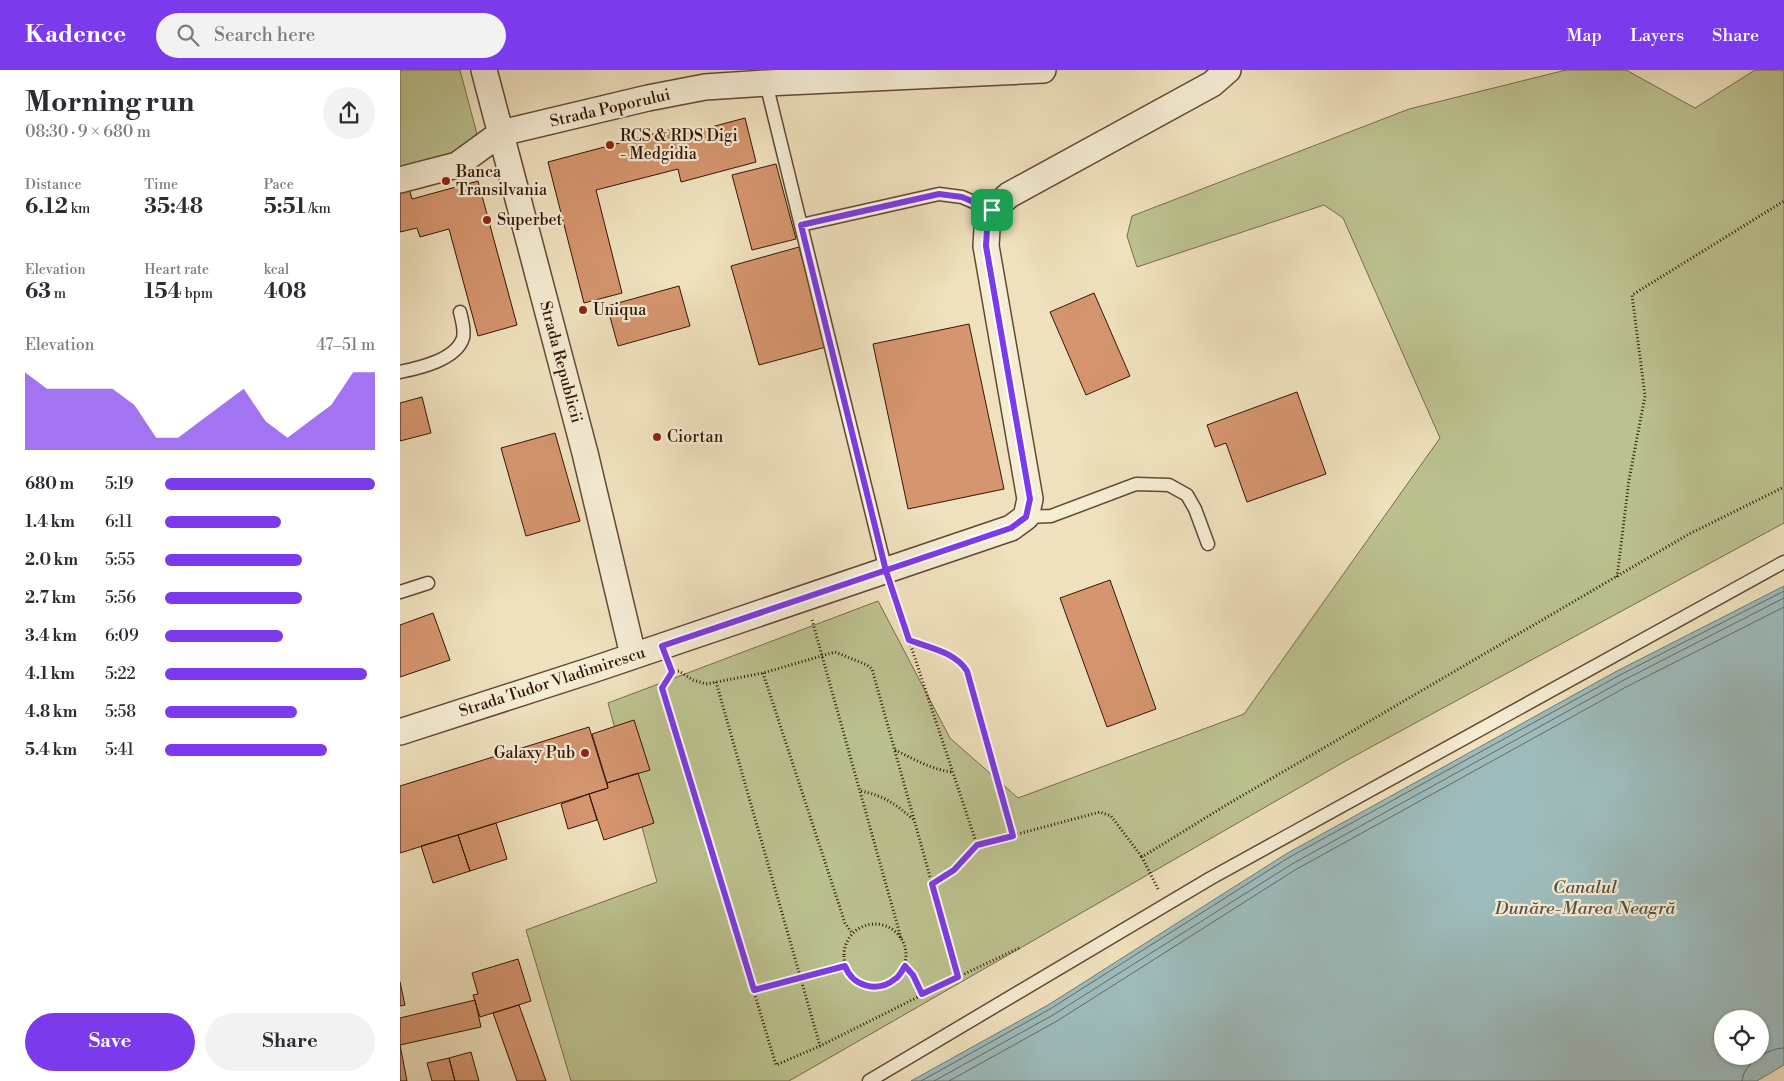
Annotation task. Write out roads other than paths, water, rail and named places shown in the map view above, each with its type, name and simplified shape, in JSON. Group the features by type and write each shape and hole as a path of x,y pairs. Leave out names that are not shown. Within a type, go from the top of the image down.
{"street":[{"name":"Strada Republicii","path":"484,70 585,453 633,656"},
{"name":"Strada Poporului","path":"400,180 457,165 500,134 648,98 705,87 1043,70"},
{"path":"1026,517 1030,499 986,246 987,229 992,210 1009,195 1212,84 1228,70"},
{"name":"Strada Tudor Vladimirescu","path":"400,732 886,571 1011,528 1026,517"}],"lane":[{"path":"766,83 886,571"},
{"path":"801,225 939,194 962,197 992,210"},
{"path":"400,372 423,367 438,361 459,346 463,339 464,329 460,312"},
{"path":"1026,517 1051,516 1136,484 1169,485 1188,495 1208,544"},
{"path":"869,1081 1211,878 1784,562"},
{"path":"400,592 428,583"}],"water":[{"name":"Canalul Dunăre-Marea Neagră","path":"1784,586 1784,1065 1757,1081 911,1081 1048,1005 1286,854 1617,671"}],"place":[{"name":"RCS & RDS Digi - Medgidia","path":"610,145"},
{"name":"Banca Transilvania","path":"446,181"},
{"name":"Superbet","path":"487,220"},
{"name":"Uniqua","path":"583,310"},
{"name":"Ciortan","path":"657,437"},
{"name":"Galaxy Pub","path":"585,753"}]}
